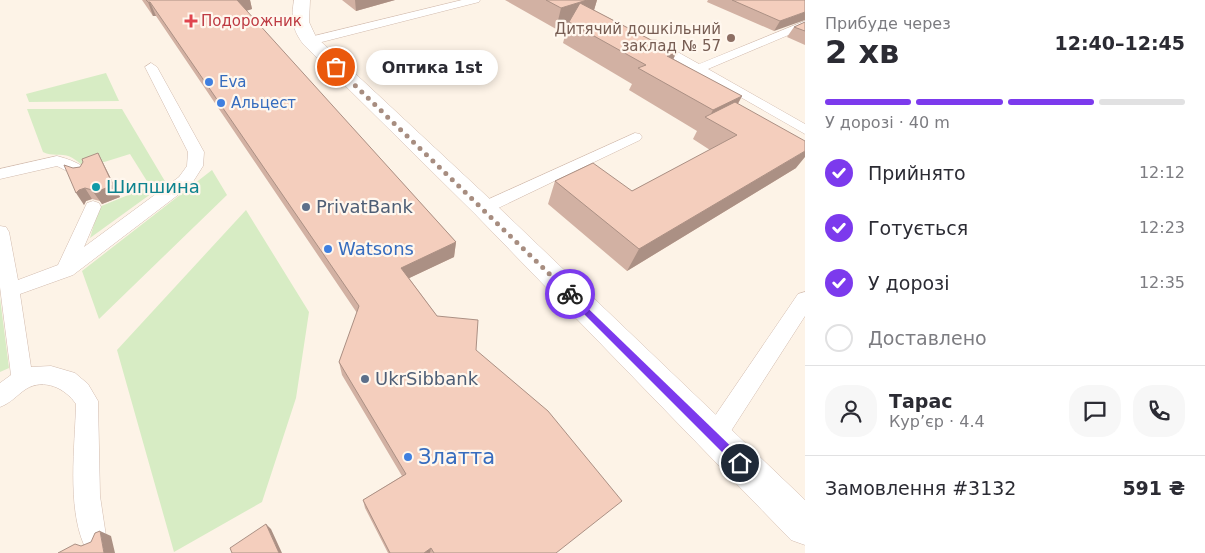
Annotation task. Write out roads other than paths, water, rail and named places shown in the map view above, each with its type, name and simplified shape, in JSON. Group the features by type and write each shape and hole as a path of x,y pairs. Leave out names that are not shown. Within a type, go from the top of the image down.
{"street":[{"path":"302,0 299,18 302,32 310,41 484,208 805,526"}],"lane":[{"path":"310,41 475,0"},
{"path":"698,69 805,24"},
{"path":"641,37 805,130"},
{"path":"10,290 66,270 185,181 195,166 196,152 151,67"},
{"path":"484,208 634,138"},
{"path":"0,174 56,161 64,163 81,173"},
{"path":"66,270 93,207"},
{"path":"0,232 22,379"},
{"path":"714,437 805,300"},
{"path":"0,397 22,379 39,375 57,376 79,388 87,401 87,496 93,536"}],"place":[{"name":"Подорожник","path":"191,21"},
{"name":"Дитячий дошкільний заклад № 57","path":"731,38"},
{"name":"Оптика 1st","path":"336,67"},
{"name":"Eva","path":"209,82"},
{"name":"Альцест","path":"221,103"},
{"name":"Шипшина","path":"96,187"},
{"name":"PrivatBank","path":"306,207"},
{"name":"Watsons","path":"328,249"},
{"name":"UkrSibbank","path":"365,379"},
{"name":"Златта","path":"408,457"}]}
